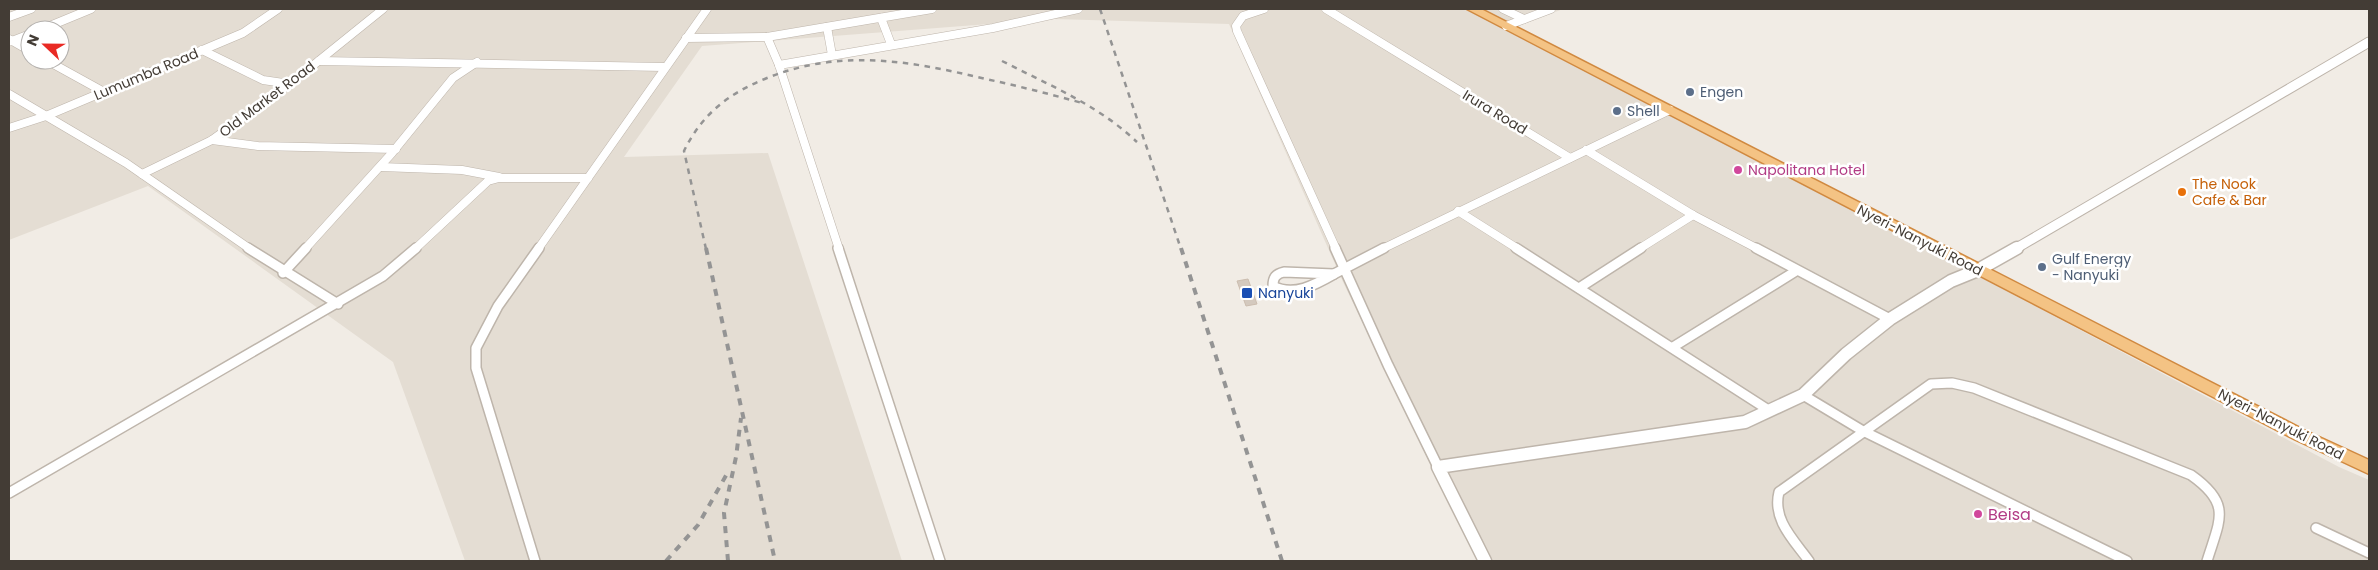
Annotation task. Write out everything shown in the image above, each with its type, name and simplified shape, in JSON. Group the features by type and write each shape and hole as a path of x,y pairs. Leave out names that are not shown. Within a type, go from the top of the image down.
{"highway":[{"name":"Nyeri-Nanyuki Road","path":"1473,9 1978,270 2369,468"}],"street":[{"path":"9,17 31,9"},
{"path":"64,20 90,9"},
{"name":"Lumumba Road","path":"9,128 46,116 243,33 278,9"},
{"name":"Old Market Road","path":"142,174 212,140 290,84 383,9"},
{"path":"535,561 476,368 476,348 498,306 664,67 707,9"},
{"path":"686,38 767,37 881,18 914,10 932,9"},
{"path":"779,65 891,44 993,28 1076,9"},
{"path":"1264,9 1244,16 1236,28 1345,266 1388,365 1485,561"},
{"name":"Irura Road","path":"1326,9 1570,158"},
{"path":"1504,9 1524,19"},
{"path":"1506,26 1550,9"},
{"path":"881,18 891,44"},
{"path":"827,27 832,55"},
{"path":"767,37 779,65 940,561"},
{"path":"1438,467 1745,422 1770,411 1803,395 1846,354 1890,319 1951,281 1978,270 2369,42"},
{"path":"202,50 263,80 290,84"},
{"path":"319,61 477,62 664,67"},
{"path":"284,273 381,167 455,76 477,62"},
{"path":"64,70 104,92"},
{"path":"9,94 89,140 142,174 180,203 284,273 338,304"},
{"path":"1334,274 1284,272 1277,274 1273,279 1273,286 1278,290 1288,292 1334,274 1345,266 1670,110"},
{"path":"212,140 258,146 396,149"},
{"path":"1586,150 1693,215 1890,319"},
{"path":"381,167 462,170 499,178"},
{"path":"9,493 338,304 397,266 488,180 499,178 588,178"},
{"path":"1458,211 1770,411"},
{"path":"1579,288 1693,215"},
{"path":"1673,348 1796,271"},
{"path":"1809,561 1778,516 1775,500 1779,492 1931,384 1952,382 1974,388 2191,475 2206,484 2215,494 2221,512 2207,561"},
{"path":"1803,395 1863,431 2127,561"},
{"path":"2316,528 2369,553"}],"shaded area":[{"name":"Nanyuki","path":"9,9 1563,9 1511,29 2339,467 2369,480 2369,561 1477,561 1343,282 1229,24 1054,19 702,46 624,157 768,153 902,561 465,561 393,362 148,186 9,240"}],"building":[{"name":"Nanyuki","path":"1248,279 1257,304 1246,306 1237,281"}],"railway":[{"path":"1100,9 1181,249"},
{"path":"706,249 684,151 699,126 718,106 753,84 767,78 822,63 876,60 930,67 1022,87 1082,103"},
{"path":"1002,61 1090,106 1137,142"},
{"path":"706,248 775,561"},
{"path":"1181,248 1282,561"},
{"path":"728,561 724,513 736,457 741,418"},
{"path":"666,561 698,525 728,472"}],"place":[{"name":"Engen","path":"1690,92"},
{"name":"Shell","path":"1617,111"},
{"name":"Napolitana Hotel","path":"1738,170"},
{"name":"The Nook Cafe & Bar","path":"2182,192"},
{"name":"Gulf Energy - Nanyuki","path":"2042,267"},
{"name":"Nanyuki","path":"1247,293"},
{"name":"Beisa","path":"1978,514"}]}
